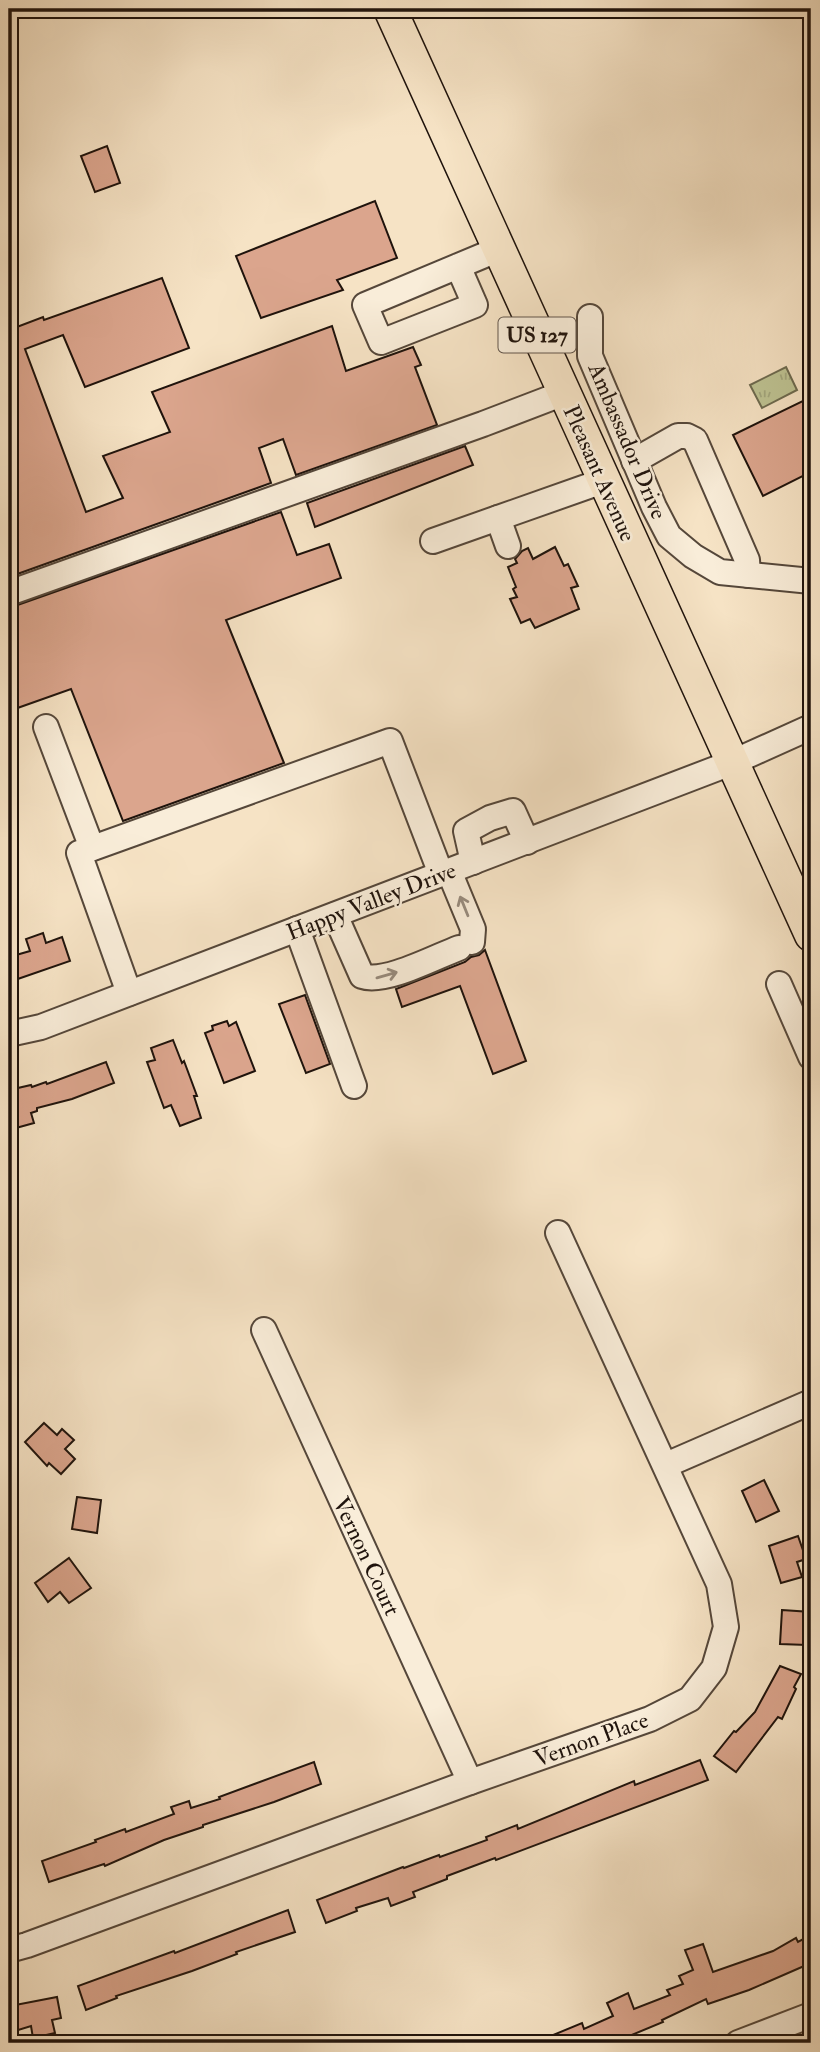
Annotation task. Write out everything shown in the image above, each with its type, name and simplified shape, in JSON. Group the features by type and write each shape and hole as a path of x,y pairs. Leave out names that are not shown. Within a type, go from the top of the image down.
{"main road":[{"name":"Pleasant Avenue","path":"390,9 811,936"}],"street":[{"path":"458,266 499,249"},
{"name":"Ambassador Drive","path":"590,317 590,356 669,536 693,556 720,572 811,581"},
{"path":"9,593 564,393"},
{"path":"634,461 678,436 695,440 747,560 748,575"},
{"path":"433,541 603,481"},
{"path":"498,518 508,546"},
{"path":"46,727 92,848"},
{"name":"Happy Valley Drive","path":"9,1034 41,1027 527,842 732,763 811,727"},
{"path":"129,993 79,853 390,741 445,873 473,929 465,945 384,977 371,979 362,975 335,915"},
{"path":"473,862 466,831 490,817 513,811 527,842"},
{"path":"297,929 355,1086"},
{"path":"779,984 811,1057"},
{"name":"Vernon Place","path":"9,1950 650,1719 690,1699 714,1668 726,1627 719,1584 558,1233"},
{"name":"Vernon Court","path":"264,1329 470,1782"},
{"path":"666,1465 811,1402"},
{"path":"738,2043 811,2015"}],"green space":[{"path":"786,367 797,390 762,408 750,385"}],"building":[{"path":"107,146 120,183 95,192 81,156"},
{"path":"375,201 397,258 337,280 343,290 261,318 236,256"},
{"path":"162,278 189,348 85,387 63,335 25,349 86,512 123,498 103,456 170,432 152,392 332,326 346,371 413,347 421,365 415,367 437,425 296,475 283,439 259,448 271,483 9,577 9,330"},
{"path":"811,397 811,472 763,496 733,435"},
{"path":"465,446 473,465 315,527 307,503"},
{"path":"281,512 297,555 329,544 341,578 226,620 284,763 123,821 71,689 9,711 9,608"},
{"path":"555,547 564,566 568,564 578,586 571,588 579,609 535,628 530,619 521,623 510,599 517,597 508,567 517,563 515,559 528,548 533,559"},
{"path":"43,933 46,943 62,937 70,961 9,982 9,957 30,951 26,939"},
{"path":"485,950 526,1061 493,1074 460,986 402,1007 396,989 465,962"},
{"path":"305,995 330,1064 306,1073 279,1004"},
{"path":"227,1021 229,1026 236,1022 255,1071 224,1083 205,1033 213,1030 212,1026"},
{"path":"173,1040 197,1096 194,1096 201,1118 180,1126 171,1105 164,1108 147,1062 155,1060 151,1048"},
{"path":"106,1062 114,1083 72,1099 37,1108 37,1111 31,1113 34,1123 16,1128 13,1117 9,1118 9,1090 46,1082 47,1084"},
{"path":"44,1423 57,1435 62,1429 74,1440 65,1449 75,1459 61,1474 49,1463 47,1466 25,1442"},
{"path":"764,1480 779,1511 756,1522 742,1491"},
{"path":"77,1497 101,1500 97,1533 72,1529"},
{"path":"798,1536 806,1559 797,1562 802,1577 781,1583 769,1546"},
{"path":"69,1558 91,1588 69,1603 60,1592 48,1602 35,1583"},
{"path":"782,1610 811,1612 807,1645 780,1644"},
{"path":"780,1666 801,1674 794,1687 796,1689 782,1719 778,1717 736,1772 714,1756 734,1731 755,1712"},
{"path":"700,1760 708,1780 447,1876 447,1879 413,1892 415,1897 391,1906 388,1898 356,1908 357,1911 326,1923 317,1900 403,1867 487,1840 486,1837 517,1825 518,1829 634,1781 635,1785"},
{"path":"314,1762 321,1784 203,1825 105,1866 104,1864 49,1882 42,1861 125,1829 126,1832 174,1814 171,1807 189,1801 191,1808 220,1799 219,1797"},
{"path":"288,1910 295,1932 116,1996 117,1998 86,2010 78,1986"},
{"path":"811,1935 811,1963 749,1990 708,2004 706,1999 662,2020 663,2022 622,2039 621,2036 604,2043 534,2043 582,2023 584,2029 613,2016 607,2003 628,1993 634,2009 670,1995 667,1990 683,1984 679,1976 693,1970 685,1950 703,1944 713,1972 773,1951 796,1938 798,1942"},
{"path":"57,1997 61,2018 52,2020 55,2033 33,2038 31,2026 15,2031 10,2006"}]}
